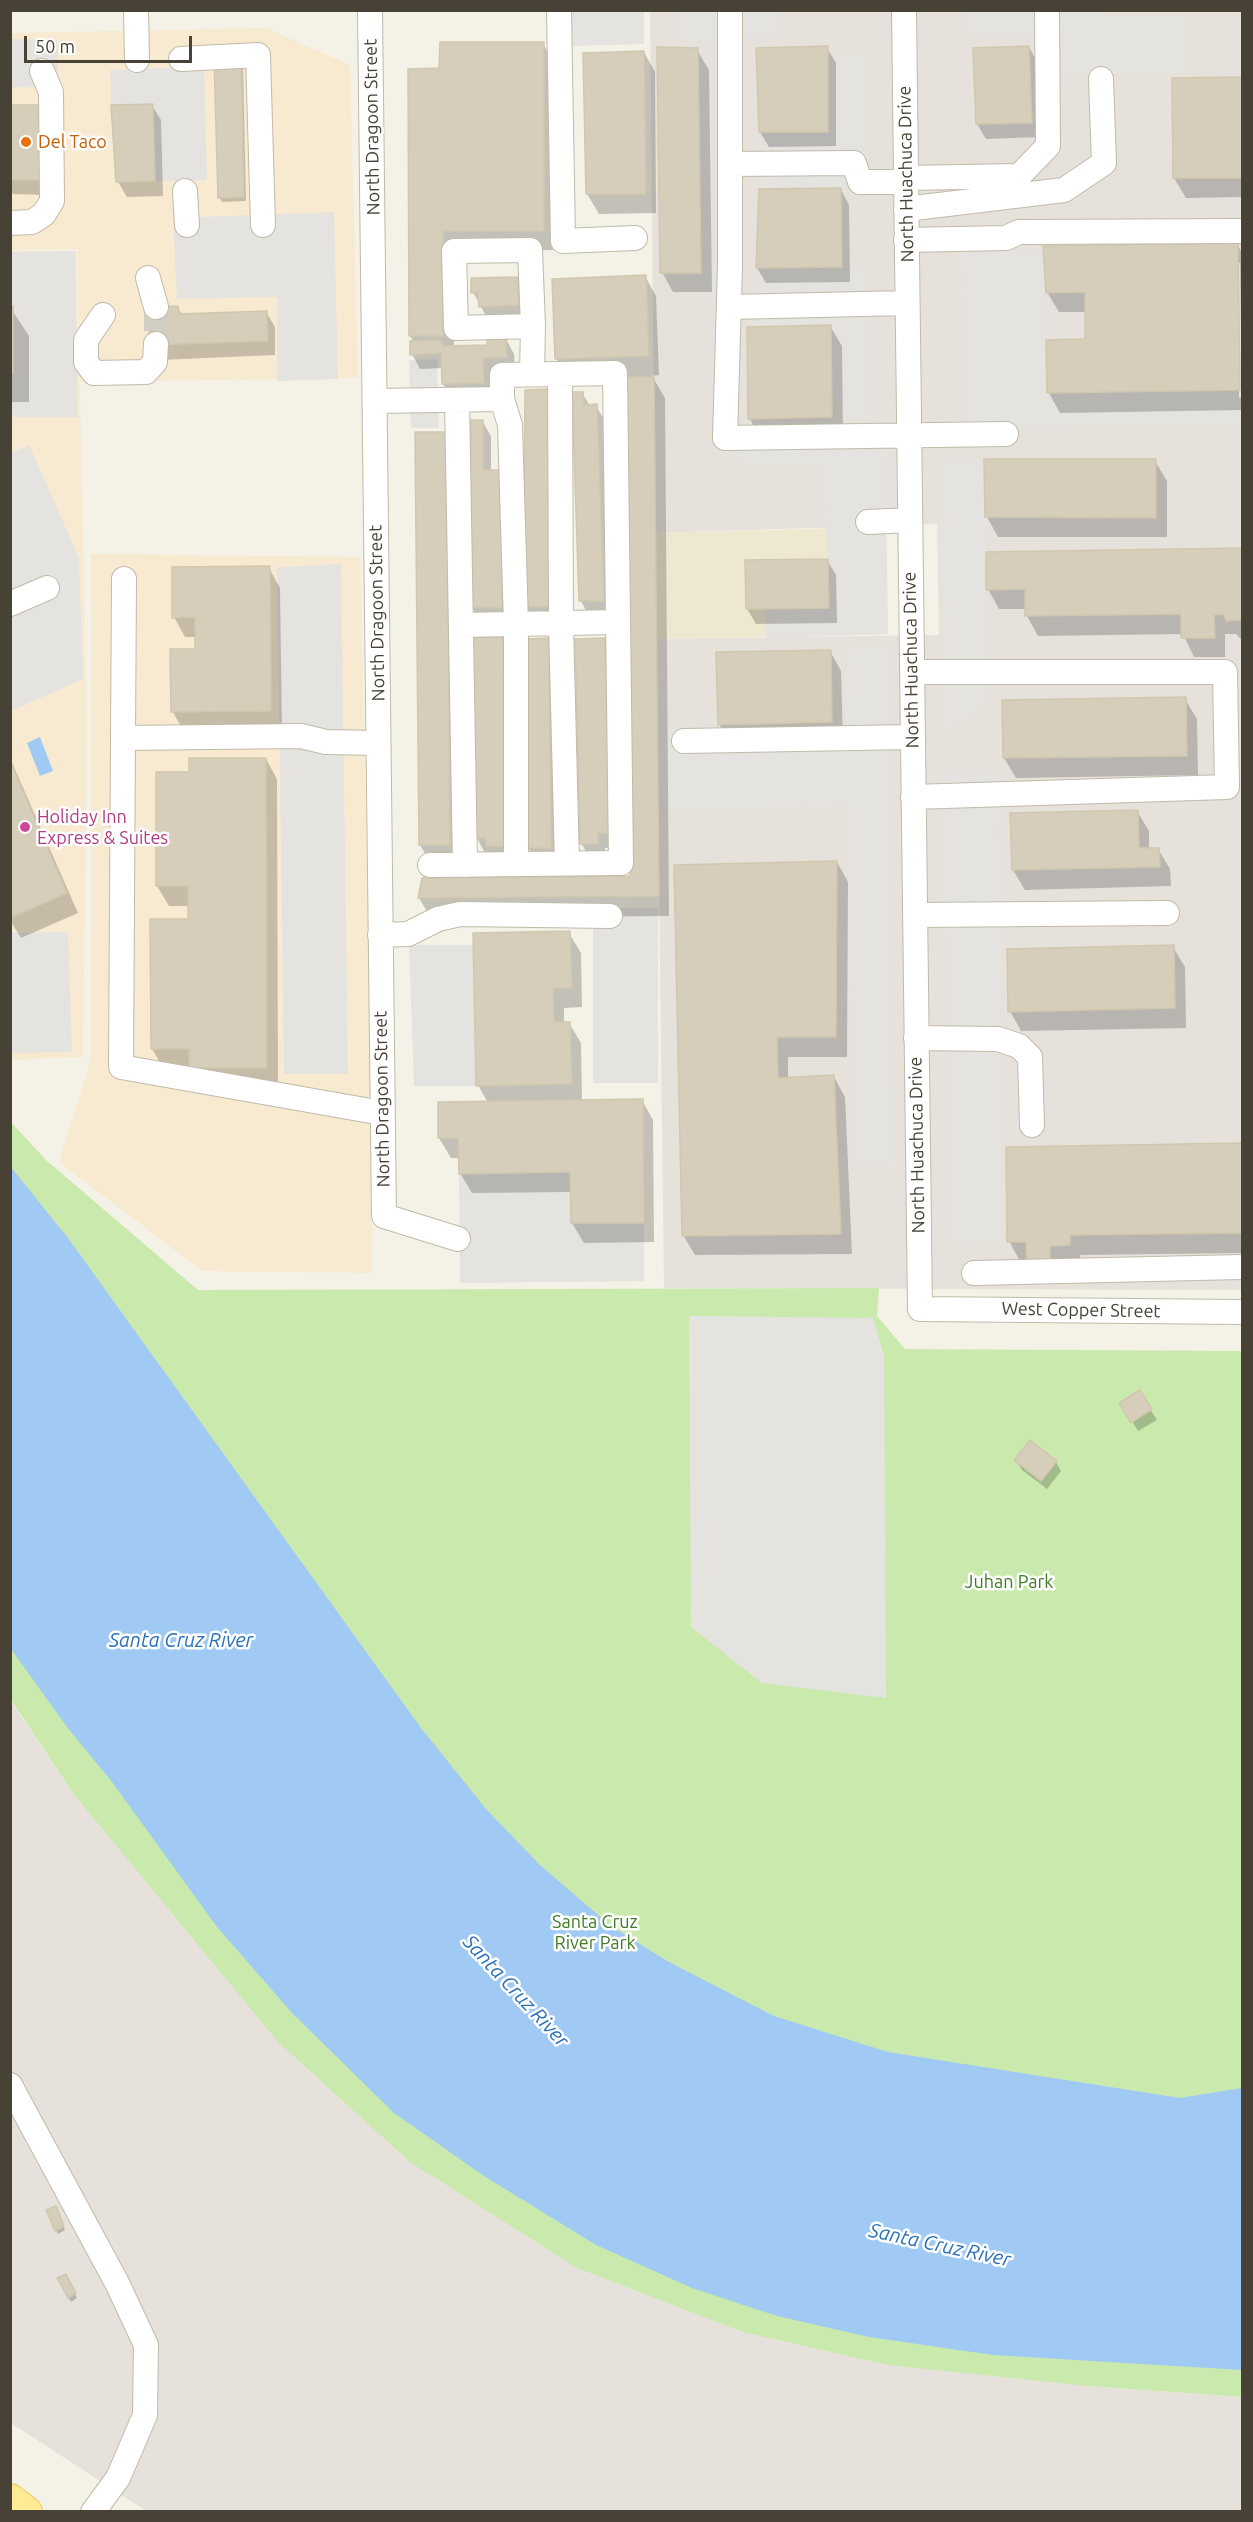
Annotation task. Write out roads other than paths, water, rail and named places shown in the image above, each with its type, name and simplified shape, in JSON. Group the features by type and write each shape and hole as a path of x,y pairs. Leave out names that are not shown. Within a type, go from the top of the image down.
{"main road":[{"path":"10,2499 27,2511"}],"street":[{"path":"136,10 137,60"},
{"name":"North Dragoon Street","path":"370,10 384,1216 458,1239"},
{"path":"559,10 563,241 635,238"},
{"path":"730,10 729,307 725,438 1006,434"},
{"name":"North Huachuca Drive","path":"904,10 920,1309"},
{"path":"730,164 854,163 860,182 1019,176 1048,146 1047,10"},
{"path":"181,59 258,54 263,225"},
{"path":"10,223 32,222 44,213 52,201 51,92 42,71"},
{"path":"906,209 1064,190 1104,163 1101,79"},
{"path":"185,190 186,225"},
{"path":"906,240 1006,238 1019,232 1242,231"},
{"path":"532,326 456,328 454,251 530,250 532,326 532,374"},
{"path":"148,278 156,306"},
{"path":"729,307 907,303"},
{"path":"103,315 86,340 86,362 94,373 146,372 155,362 156,345"},
{"path":"430,865 621,863 615,373 502,375 502,399 510,425 516,624 516,864"},
{"path":"560,374 561,623 567,863"},
{"path":"375,401 502,399"},
{"path":"457,400 465,865"},
{"path":"868,522 910,520"},
{"path":"124,579 121,1067 382,1113"},
{"path":"10,604 47,588"},
{"path":"461,625 618,622"},
{"path":"912,672 1226,672 1227,741 1227,787 913,797"},
{"path":"123,738 301,735 326,742 378,743"},
{"path":"684,741 912,737"},
{"path":"915,915 1167,913"},
{"path":"380,935 408,934 438,919 460,914 610,916"},
{"path":"916,1038 998,1039 1019,1046 1030,1057 1032,1125"},
{"path":"974,1273 1242,1267"},
{"name":"West Copper Street","path":"920,1309 1242,1312"},
{"path":"10,2085 117,2283 146,2345 145,2415 118,2478 93,2511"}],"water":[{"path":"40,737 53,771 40,776 27,743"},
{"name":"Santa Cruz River","path":"10,1166 68,1238 421,1728 486,1809 540,1865 611,1926 669,1962 774,2016 888,2052 1180,2098 1242,2088 1242,2370 993,2355 869,2337 777,2316 692,2288 596,2245 484,2176 394,2113 292,2013 217,1927 112,1782 67,1727 11,1649"}],"tunnel":[{"path":"156,307 156,344"}],"place":[{"name":"Del Taco","path":"26,142"},
{"name":"Holiday Inn Express & Suites","path":"25,827"}],"park label":[{"name":"Juhan Park","path":"1009,1582"},
{"name":"Santa Cruz River Park","path":"595,1932"}]}
